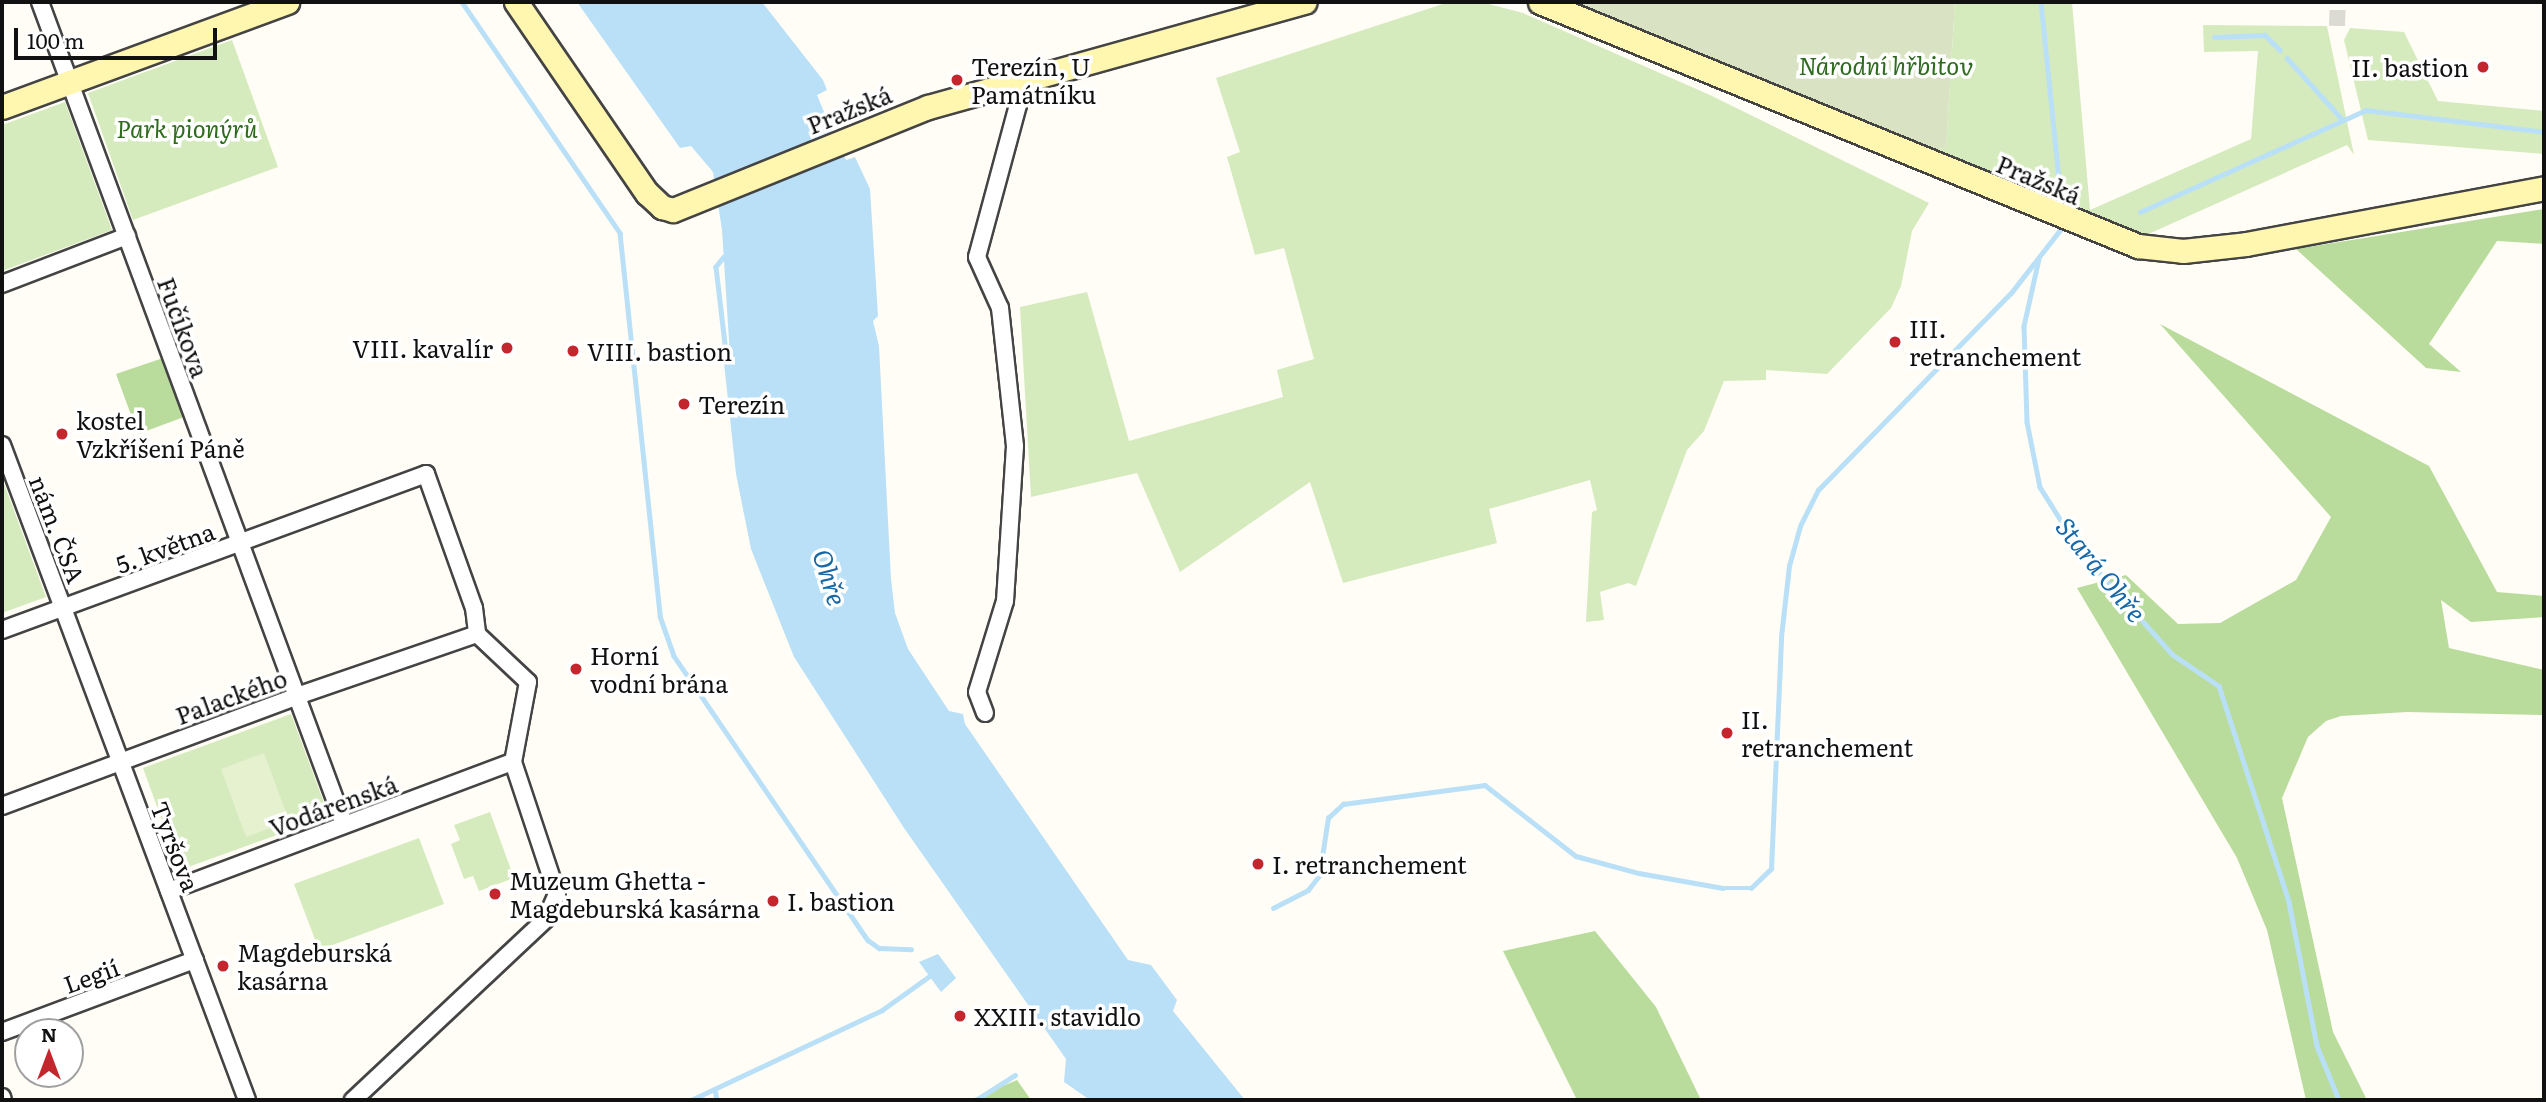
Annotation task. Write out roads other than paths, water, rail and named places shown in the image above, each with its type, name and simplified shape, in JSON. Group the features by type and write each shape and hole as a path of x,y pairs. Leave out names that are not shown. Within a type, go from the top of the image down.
{"main road":[{"path":"2,107 70,82 241,10 287,2"},
{"name":"Pražská","path":"516,2 647,194 662,207 691,205 853,135 1017,82 1305,2"},
{"name":"Pražská","path":"1540,2 2082,226 2138,246 2211,249 2544,188"}],"street":[{"name":"Fučíkova","path":"40,2 344,824"},
{"path":"985,713 977,692 1005,601 1015,446 1000,308 977,257 1018,105 1017,82"},
{"path":"2,284 127,236"},
{"name":"nám. ČSA","path":"2,445 64,608 2,630"},
{"path":"242,543 426,474 474,608 477,634 528,682 513,762 555,878 553,906 546,919 377,1082 353,1100"},
{"name":"5. května","path":"64,608 242,543"},
{"name":"Tyršova","path":"64,608 247,1100"},
{"name":"Palackého","path":"2,807 297,696 477,634"},
{"name":"Vodárenská","path":"169,891 513,762"},
{"name":"Legií","path":"2,1032 195,960"}],"water":[{"name":"Ohře","path":"577,2 762,2 823,80 827,90 817,95 831,129 846,160 855,157 870,189 878,316 873,321 879,346 891,579 895,613 908,649 949,711 963,714 965,724 1128,960 1151,965 1177,1000 1173,1011 1245,1100 1090,1100 1064,1082 1066,1059 904,828 794,657 751,549 736,474 724,363 730,356 722,230 713,172 691,146 680,148"},
{"path":"938,954 956,978 941,992 919,962"}],"waterway":[{"path":"462,2 620,233 660,616 674,656 868,940 879,948 911,949"},
{"name":"Stará Ohře","path":"2041,2 2062,208"},
{"path":"2214,37 2265,35 2280,50"},
{"path":"2287,58 2342,119"},
{"path":"2140,212 2366,110 2544,132"},
{"path":"1273,908 1308,890 1319,876 1328,818 1343,804 1485,785 1576,856 1639,873 1723,888 1751,888 1771,869 1781,637 1789,566 1800,526 1818,490 2011,293 2060,230"},
{"path":"724,257 716,267 727,360"},
{"name":"Stará Ohře","path":"2039,259 2024,326 2027,422 2040,487 2080,551 2172,654 2219,686 2289,902 2317,1046 2339,1100"},
{"path":"691,1100 882,1010 931,975"},
{"path":"976,1100 1015,1075"},
{"path":"715,1089 717,1100"}],"tunnel":[{"path":"2337,26 2338,2"}],"place":[{"name":"II. bastion","path":"2483,67"},
{"name":"Terezín, U Památníku","path":"957,80"},
{"name":"III. retranchement","path":"1895,342"},
{"name":"VIII. kavalír","path":"507,348"},
{"name":"VIII. bastion","path":"573,351"},
{"name":"Terezín","path":"684,404"},
{"name":"kostel Vzkříšení Páně","path":"62,434"},
{"name":"Horní vodní brána","path":"576,669"},
{"name":"II. retranchement","path":"1727,733"},
{"name":"I. retranchement","path":"1258,864"},
{"name":"Muzeum Ghetta - Magdeburská kasárna","path":"495,894"},
{"name":"I. bastion","path":"773,901"},
{"name":"Magdeburská kasárna","path":"223,966"},
{"name":"XXIII. stavidlo","path":"960,1016"}],"park label":[{"name":"Národní hřbitov","path":"1886,65"},
{"name":"Park pionýrů","path":"187,128"}]}
